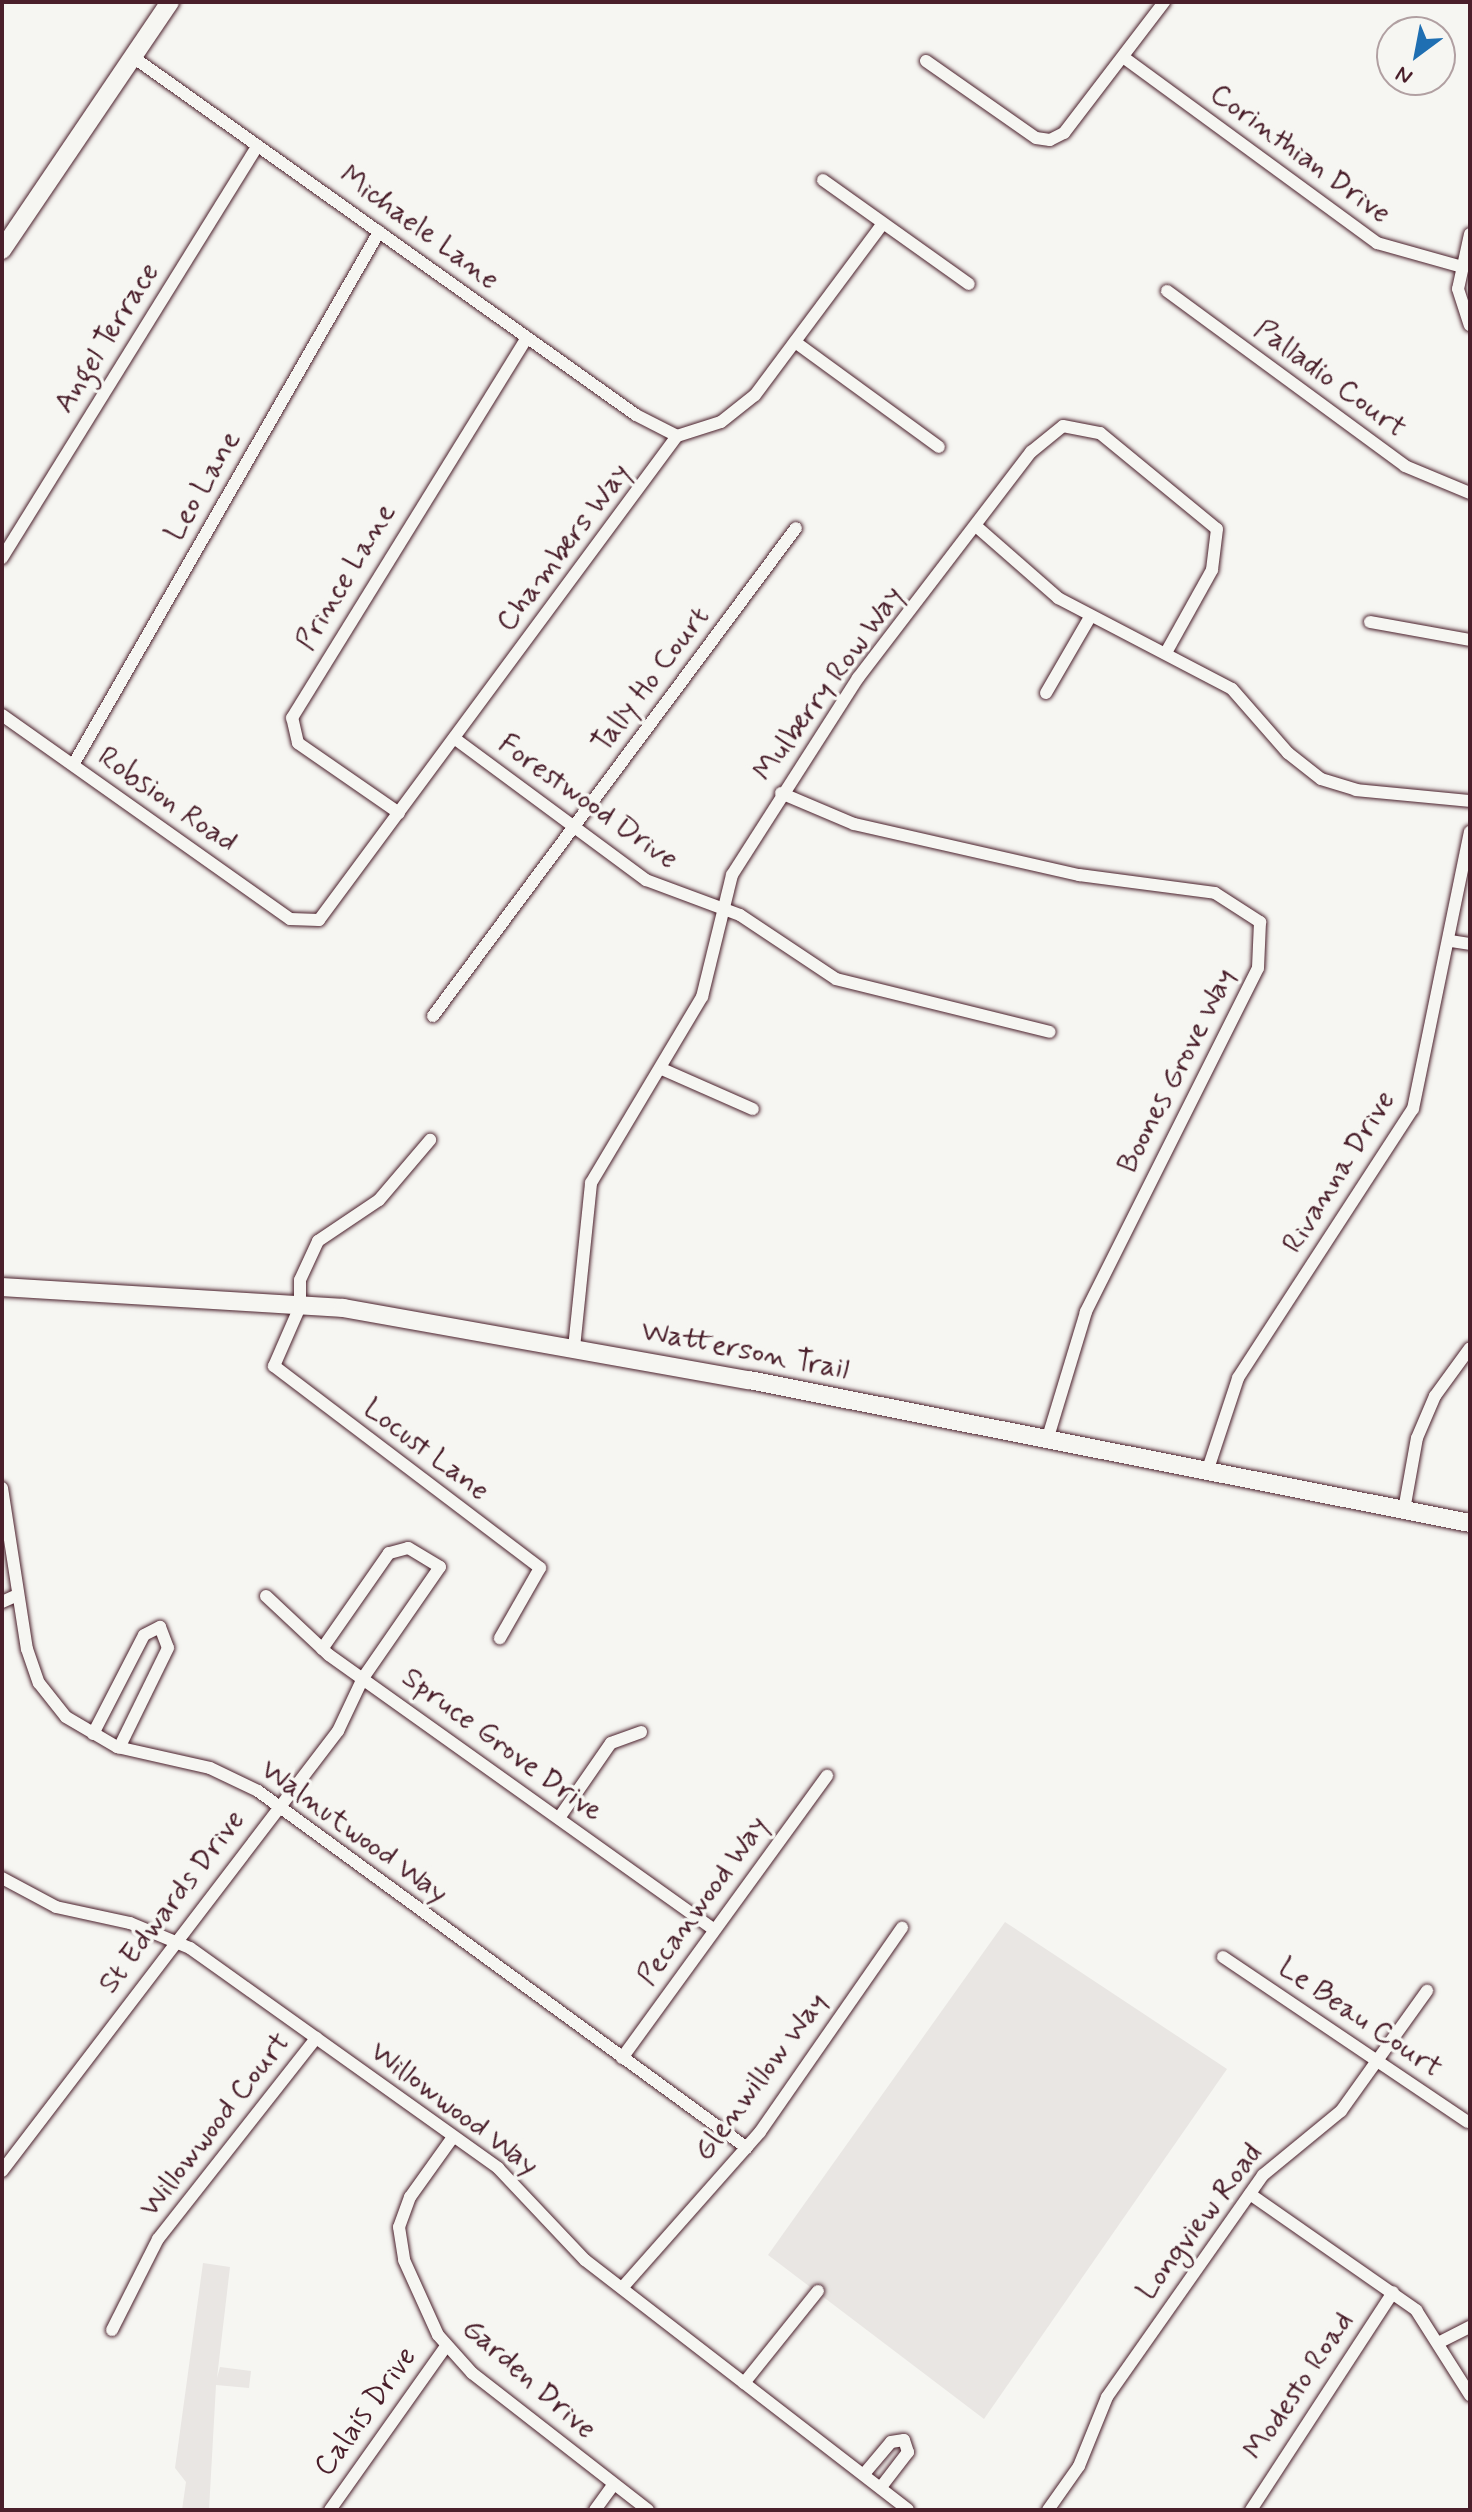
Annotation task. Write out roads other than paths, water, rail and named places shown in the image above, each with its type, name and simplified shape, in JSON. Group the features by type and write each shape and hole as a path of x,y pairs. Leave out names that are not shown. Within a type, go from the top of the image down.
{"main road":[{"path":"3,246 170,2"},
{"name":"Watterson Trail","path":"2,1287 301,1302 574,1348 1470,1523"}],"street":[{"path":"926,61 1036,138 1050,140 1064,133 1164,2"},
{"name":"Michaele Lane","path":"133,57 527,338 677,436"},
{"name":"Corinthian Drive","path":"1123,57 1377,243 1459,266"},
{"name":"Angel Terrace","path":"2,558 257,146"},
{"path":"823,180 969,284"},
{"path":"677,436 737,412 795,342 883,223"},
{"name":"Leo Lane","path":"73,765 379,232"},
{"path":"1470,234 1459,266 1470,325"},
{"name":"Palladio Court","path":"1167,291 1405,466 1470,493"},
{"name":"Prince Lane","path":"399,813 298,743 292,718 527,338"},
{"path":"795,342 939,447"},
{"name":"Mulberry Row Way","path":"574,1348 591,1183 607,1147 664,1070 702,997 719,907 781,793 858,678 1055,430 1082,425 1100,433 1217,529 1212,570 1167,651"},
{"name":"Chambers Way","path":"303,925 324,915 677,436"},
{"path":"977,527 1090,617 1167,651 1232,689 1288,753 1321,779 1356,790 1470,801"},
{"name":"Tally Ho Court","path":"433,1016 796,528"},
{"path":"1046,693 1090,617"},
{"path":"1370,622 1470,640"},
{"name":"Robsion Road","path":"2,715 303,925"},
{"name":"Forestwood Drive","path":"454,738 646,880 719,907 836,979 1050,1032"},
{"name":"Boones Grove Way","path":"781,793 854,824 1079,875 1215,893 1260,922 1258,968 1086,1312 1047,1440"},
{"name":"Rivanna Drive","path":"1207,1472 1238,1378 1413,1109 1451,941 1470,832"},
{"path":"1451,941 1470,944"},
{"path":"664,1070 753,1109"},
{"path":"301,1302 300,1280 318,1241 379,1200 430,1140"},
{"name":"Locust Lane","path":"301,1302 274,1366 540,1568 500,1638"},
{"path":"1404,1510 1417,1438 1435,1396 1470,1348"},
{"name":"Walnutwood Way","path":"2,1488 18,1595 39,1683 55,1706 93,1734 119,1748 224,1773 277,1806 747,2148"},
{"name":"St Edwards Drive","path":"2,2171 277,1806 338,1731 363,1678 440,1567 408,1548 389,1553 322,1649"},
{"path":"2,1602 18,1595"},
{"name":"Spruce Grove Drive","path":"266,1596 322,1649 714,1930"},
{"path":"93,1734 144,1635 160,1627 168,1648 119,1748"},
{"path":"559,1818 611,1743 641,1732"},
{"name":"Pecanwood Way","path":"622,2058 827,1776"},
{"name":"Willowwood Way","path":"2,1878 56,1907 177,1942 316,2038 520,2187 562,2239 908,2510"},
{"name":"Glenwillow Way","path":"622,2288 674,2222 747,2148 902,1928"},
{"name":"Le Beau Court","path":"1223,1957 1468,2122"},
{"name":"Longview Road","path":"1048,2510 1079,2466 1107,2397 1272,2163 1341,2111 1427,1991"},
{"name":"Willowwood Court","path":"112,2330 158,2239 316,2038"},
{"name":"Garden Drive","path":"453,2137 410,2197 399,2227 404,2260 446,2346 648,2510"},
{"path":"1250,2194 1393,2292 1440,2342 1470,2395"},
{"path":"744,2383 818,2291"},
{"name":"Modesto Road","path":"1251,2510 1393,2292"},
{"path":"1440,2342 1470,2327"},
{"name":"Calais Drive","path":"330,2510 446,2346"},
{"path":"864,2474 891,2442 904,2440 908,2452 881,2487"},
{"path":"595,2510 614,2484"}]}
